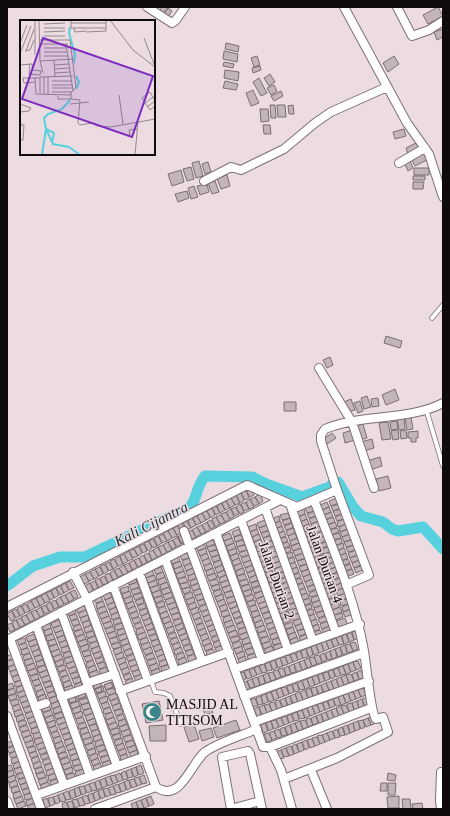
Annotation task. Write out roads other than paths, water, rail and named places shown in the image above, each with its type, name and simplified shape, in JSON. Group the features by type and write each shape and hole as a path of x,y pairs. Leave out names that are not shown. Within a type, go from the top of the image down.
{"street":[{"path":"147,7 172,22 176,20 185,7"},
{"path":"344,7 407,123 431,159 443,197"},
{"path":"397,7 412,36 429,30 443,21"},
{"path":"204,181 231,167 241,170 284,149 315,123 326,116 387,87"},
{"path":"399,163 425,148"},
{"path":"319,368 352,422 374,488"},
{"path":"346,584 369,575 321,441 325,429 352,422 404,414 443,403"},
{"path":"7,607 73,572 247,485 297,507 337,489"},
{"path":"64,785 9,640 280,500"},
{"path":"284,779 311,770 388,732 383,717 375,719 371,708 369,681 360,624 314,500"},
{"name":"Jalan Durian 4","path":"290,504 336,633"},
{"path":"265,508 313,641"},
{"name":"Jalan Durian 2","path":"241,520 288,650"},
{"path":"184,531 191,546 263,747 270,747 371,708"},
{"path":"216,533 262,660"},
{"path":"164,559 202,661"},
{"path":"73,572 87,599 120,692 146,756 156,787 162,791 177,787 187,778 206,751 255,726 369,681"},
{"path":"139,572 175,672"},
{"path":"113,585 149,681"},
{"path":"61,612 85,686 117,766"},
{"path":"235,669 360,624"},
{"path":"36,625 90,776"},
{"path":"120,692 229,652"},
{"path":"244,696 364,653"},
{"path":"61,697 114,674"},
{"path":"34,707 46,703"},
{"path":"7,718 42,809"},
{"path":"270,747 284,779 292,809"},
{"path":"249,752 261,805 231,809 222,756 249,752"},
{"path":"37,795 146,756"},
{"path":"311,770 326,809"},
{"path":"441,772 441,809"},
{"path":"95,809 156,787"}],"lane":[{"path":"432,318 443,305"},
{"path":"426,408 443,466"},
{"path":"149,681 155,692 164,693 170,696 181,724"}],"waterway":[{"name":"Kali Cijantra","path":"7,586 33,566 60,557 85,557 189,508 195,499 198,489 205,476 252,477 266,484 302,497 330,487 333,483 338,482 353,507 361,516 383,522 392,529 398,531 423,527 443,549"}],"place":[{"name":"MASJID AL TITISOM","path":"152,712"}]}
